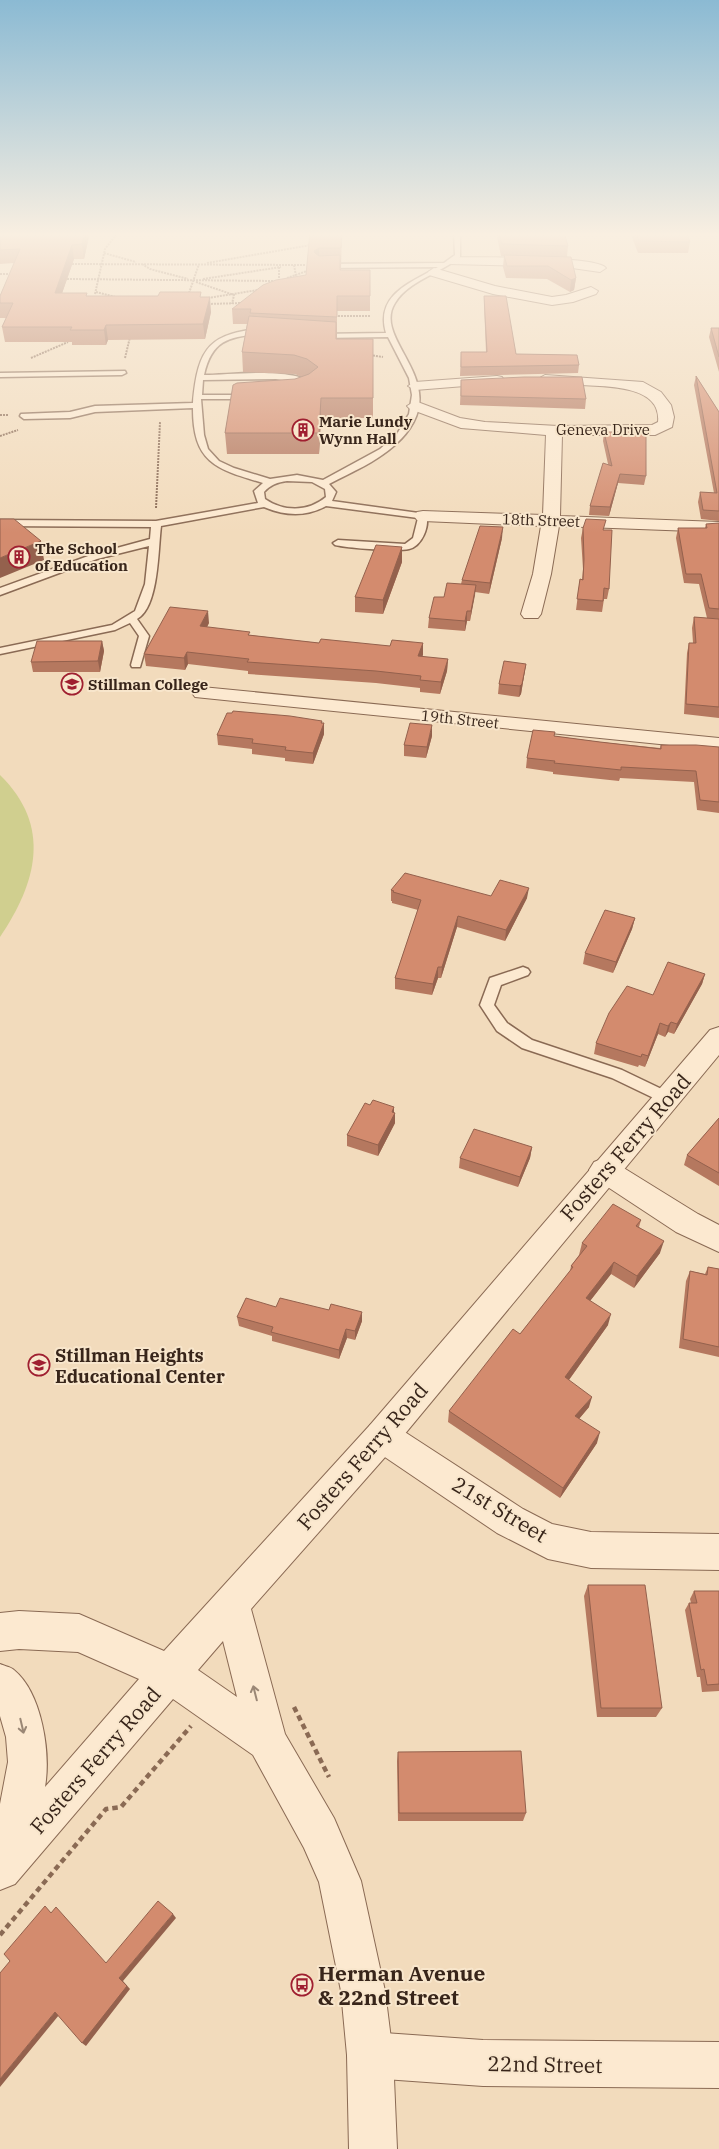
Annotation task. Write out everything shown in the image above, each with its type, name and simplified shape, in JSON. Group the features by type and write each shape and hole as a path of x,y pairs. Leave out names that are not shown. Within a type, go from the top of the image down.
{"street":[{"name":"Geneva Drive","path":"415,406 460,423 554,430 655,430 666,424 668,414 664,403 650,391 638,385 575,380 528,379"},
{"path":"415,386 509,380"},
{"path":"531,614 542,574 552,520 554,430"},
{"name":"18th Street","path":"423,516 719,527"},
{"name":"19th Street","path":"202,693 719,744"},
{"name":"Fosters Ferry Road","path":"1,1868 169,1673 382,1436 604,1170 719,1037"},
{"path":"604,1170 687,1223 719,1239"},
{"name":"21st Street","path":"382,1436 510,1521 548,1541 591,1550 719,1552"},
{"path":"231,1603 248,1658 267,1741 319,1833 340,1881 363,1991 370,2055 373,2149"},
{"path":"0,1632 19,1630 79,1633 169,1673 267,1741"},
{"path":"0,1683 8,1691 22,1720 28,1756 27,1773 1,1868"},
{"name":"22nd Street","path":"370,2055 483,2063 719,2065"}],"lane":[{"path":"243,332 231,335 222,340 213,347 206,357 200,378 197,401 202,446 210,458 221,465 270,482 291,478 314,480 323,483 331,492 326,503"},
{"path":"308,335 390,335 412,370 415,386 415,406 410,420 399,436 383,450 362,464 323,483"},
{"path":"0,375 122,373"},
{"path":"200,378 302,380 313,386 307,393"},
{"path":"24,416 70,415 95,409 263,397"},
{"path":"270,482 260,491 258,496 265,504 279,510 296,511 326,503 423,516 419,538 416,543 407,547 338,543"},
{"path":"0,523 156,520 265,504"},
{"path":"0,651 115,627 140,613 150,584 156,520"},
{"path":"0,592 94,557 155,541"},
{"path":"132,619 144,636 136,666"},
{"path":"523,972 494,982 487,1006 502,1028 527,1044 617,1074 668,1098"}],"path":[{"path":"366,356 393,358 376,336 376,332"},
{"path":"122,373 130,334"},
{"path":"29,359 68,342"},
{"path":"156,520 160,419"},
{"path":"0,1935 106,1809 121,1807 212,1702"}],"shaded area":[{"path":"0,775 16,794 27,814 33,834 33,854 30,875 23,896 0,937"}],"building":[{"path":"246,332 336,332 336,339 373,339 373,398 321,398 319,433 225,433 233,385 237,383 295,379 309,374 318,367 307,359 294,355 242,352"},
{"path":"486,332 512,332 516,354 577,355 579,365 461,367 461,352 487,352"},
{"path":"712,332 719,332 719,357"},
{"path":"696,376 719,412 719,511 703,510 700,492 717,493"},
{"path":"582,377 586,399 461,396 461,380"},
{"path":"604,432 646,432 646,476 620,474 610,507 590,506 603,463 612,466"},
{"path":"0,519 14,519 41,541 0,558"},
{"path":"586,519 606,520 603,530 612,530 609,589 604,588 603,601 577,599 580,579 583,580 583,528"},
{"path":"719,523 719,609 709,608 701,574 686,574 678,528 707,528 706,524"},
{"path":"480,526 503,527 490,583 462,580"},
{"path":"376,545 402,547 383,600 355,597"},
{"path":"447,583 476,585 471,611 467,611 465,621 429,618 434,597 444,597"},
{"path":"170,607 208,611 200,626 250,632 248,635 319,643 321,639 390,646 392,640 423,643 418,656 448,659 441,682 420,680 421,676 247,662 249,659 187,652 184,658 144,654"},
{"path":"694,617 719,619 719,707 686,704 689,643 696,643"},
{"path":"37,641 102,641 98,661 31,662"},
{"path":"504,661 526,664 520,686 499,684"},
{"path":"233,711 290,716 322,721 321,723 324,723 313,753 285,750 286,747 252,743 253,739 217,735 227,713 232,713"},
{"path":"410,723 432,725 427,747 404,745"},
{"path":"533,730 555,732 554,736 661,749 661,745 719,747 719,802 700,800 696,771 621,767 621,770 554,763 555,761 527,758"},
{"path":"405,873 491,896 500,880 529,888 506,930 458,916 442,967 438,967 433,984 395,978 421,900 391,890"},
{"path":"605,910 635,918 616,962 585,953"},
{"path":"668,962 705,974 677,1024 671,1022 668,1026 660,1023 648,1056 642,1054 641,1057 596,1043 609,1013 627,986 653,995"},
{"path":"373,1100 394,1107 392,1112 395,1113 378,1145 347,1135 365,1103 370,1105"},
{"path":"719,1118 719,1173 687,1155"},
{"path":"474,1129 532,1147 520,1177 460,1158"},
{"path":"613,1204 641,1220 636,1226 664,1241 637,1276 614,1262 586,1298 611,1314 565,1377 592,1397 575,1416 600,1432 563,1488 449,1411 513,1329 520,1334 573,1267 571,1266 587,1246 582,1243"},
{"path":"708,1267 719,1269 719,1347 683,1339 690,1271 707,1275"},
{"path":"246,1298 276,1307 280,1298 329,1310 331,1304 362,1312 355,1331 346,1329 339,1350 271,1332 273,1327 237,1317"},
{"path":"588,1585 645,1585 662,1708 601,1708"},
{"path":"694,1591 719,1591 719,1684 707,1685 704,1669 701,1670 689,1603 697,1603"},
{"path":"521,1751 526,1813 399,1813 398,1752"},
{"path":"158,1901 173,1914 119,1978 127,1986 82,2043 55,2012 0,2079 0,1973 10,1961 4,1954 45,1906 51,1913 56,1907 106,1963"}],"place":[{"name":"Marie Lundy Wynn Hall","path":"303,430"},
{"name":"The School of Education","path":"19,557"},
{"name":"Stillman College","path":"72,684"},
{"name":"Stillman Heights Educational Center","path":"39,1365"},
{"name":"Herman Avenue & 22nd Street","path":"302,1985"}]}
